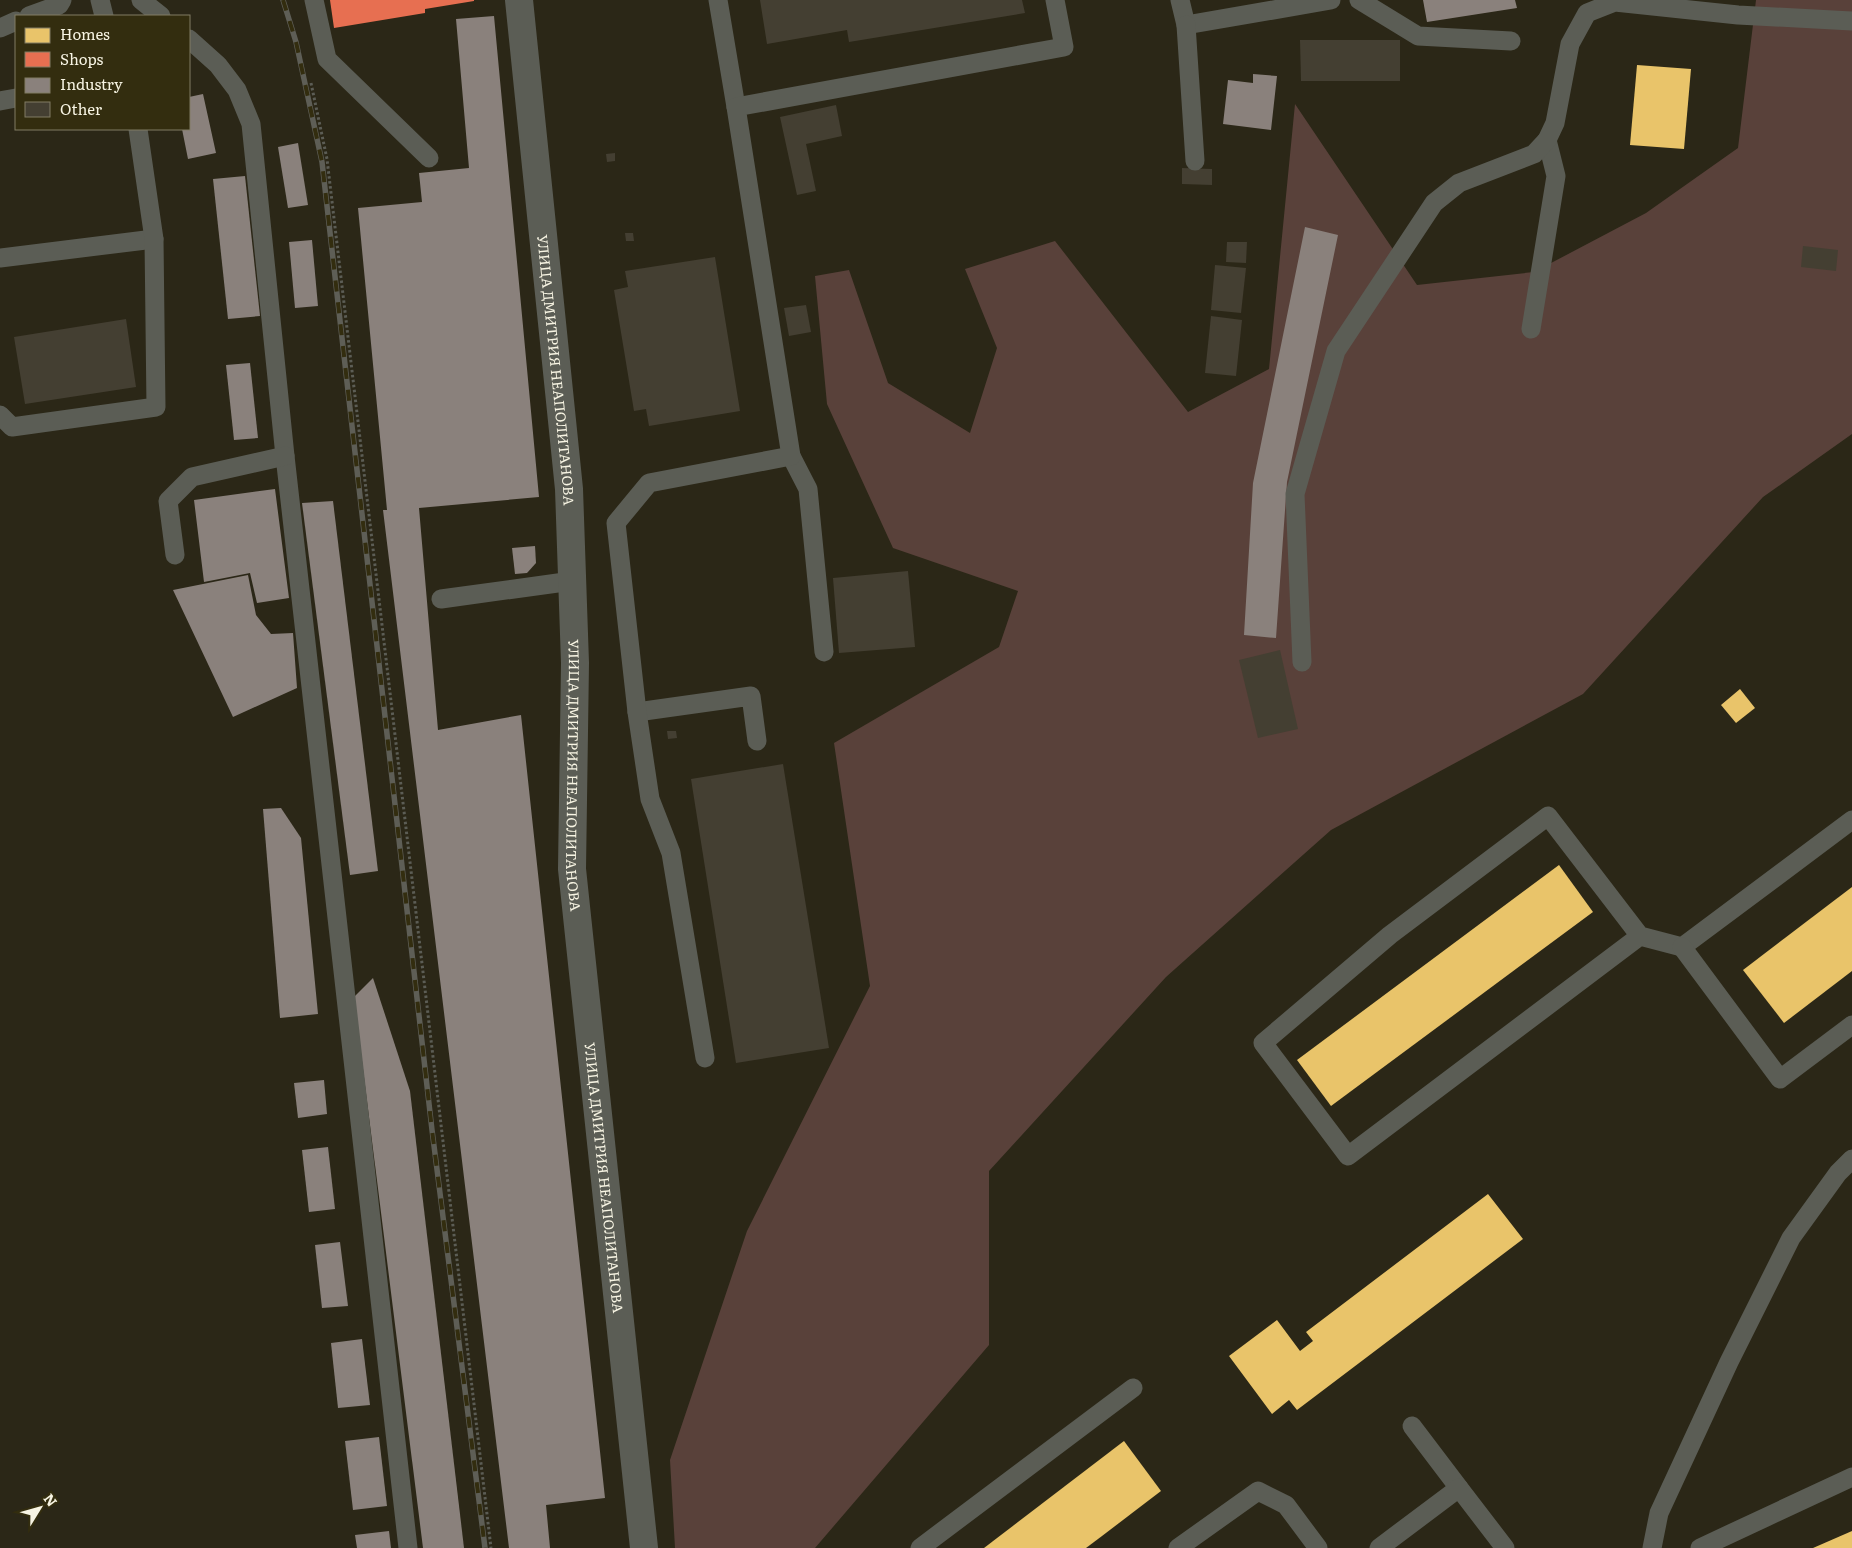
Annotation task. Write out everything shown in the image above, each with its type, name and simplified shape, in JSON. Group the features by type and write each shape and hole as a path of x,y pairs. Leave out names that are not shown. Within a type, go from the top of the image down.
{"street":[{"name":"УЛИЦА ДМИТРИЯ НЕАПОЛИТАНОВА","path":"519,0 569,489 575,663 572,869 644,1548"}],"lane":[{"path":"32,15 59,5 62,0"},
{"path":"100,0 104,15"},
{"path":"141,0 160,15"},
{"path":"314,0 327,59 429,158"},
{"path":"718,0 791,456 808,490 824,652"},
{"path":"736,107 1064,47 1055,0"},
{"path":"1180,0 1186,25 1195,161"},
{"path":"1186,25 1331,0"},
{"path":"1358,0 1418,36 1511,41"},
{"path":"1302,662 1295,494 1336,351 1434,203 1459,183 1534,154 1547,140 1555,123 1570,44 1587,14 1615,2 1738,14 1852,21"},
{"path":"0,28 15,21"},
{"path":"190,40 218,65 237,90 251,124 285,456 408,1548"},
{"path":"0,101 15,98"},
{"path":"0,415 12,427 156,407 154,240 138,130"},
{"path":"1531,329 1556,176 1547,140"},
{"path":"0,258 154,240"},
{"path":"175,555 168,501 192,477 285,456"},
{"path":"705,1058 671,853 650,800 637,712 616,523 649,483 791,456"},
{"path":"441,599 572,581"},
{"path":"637,712 751,696 757,741"},
{"path":"1640,936 1348,1156 1263,1043 1390,935 1548,816 1640,936 1682,947 1780,1079 1852,1025"},
{"path":"1682,947 1852,820"},
{"path":"1652,1548 1659,1513 1729,1362 1791,1238 1838,1173 1852,1159"},
{"path":"920,1548 1134,1388"},
{"path":"1412,1426 1504,1548"},
{"path":"1700,1548 1852,1477"},
{"path":"1379,1548 1460,1488"},
{"path":"1178,1548 1198,1542 1258,1491 1286,1505 1318,1548"}],"path":[{"path":"310,75 328,169 491,1548"}],"shaded area":[{"path":"1756,0 1852,0 1852,434 1763,497 1583,694 1331,830 1166,977 989,1171 989,1345 815,1548 675,1548 670,1460 747,1231 870,986 834,743 999,647 1018,591 893,548 827,404 815,276 849,270 888,383 970,433 997,348 965,269 1055,241 1188,412 1269,369 1295,104 1417,285 1534,272 1646,213 1738,148"}],"building: Homes":[{"path":"1637,65 1691,69 1684,149 1630,145"},
{"path":"1740,689 1755,708 1736,723 1721,705"},
{"path":"1559,865 1593,912 1331,1106 1297,1060"},
{"path":"1852,887 1852,971 1784,1023 1743,970"},
{"path":"1488,1194 1523,1239 1297,1410 1289,1400 1272,1414 1229,1356 1277,1320 1300,1351 1313,1341 1306,1332"},
{"path":"1124,1441 1161,1491 1086,1548 984,1548"},
{"path":"1852,1531 1852,1548 1813,1548"}],"building: Shops":[{"path":"330,0 474,1 425,9 425,13 334,28"}],"building: Industry":[{"path":"1423,0 1515,0 1517,8 1427,22"},
{"path":"494,16 539,497 419,508 438,730 521,715 605,1498 546,1505 550,1548 509,1548 383,510 387,510 358,208 422,202 419,173 469,168 456,19"},
{"path":"1253,74 1277,76 1271,130 1223,124 1228,80 1253,83"},
{"path":"203,94 216,153 188,159 182,130 190,130 190,97"},
{"path":"298,143 308,205 288,208 278,147"},
{"path":"245,176 260,316 228,319 213,179"},
{"path":"1305,227 1338,235 1287,482 1276,638 1244,635 1253,483"},
{"path":"312,240 318,306 295,308 289,242"},
{"path":"250,363 258,438 234,440 226,365"},
{"path":"275,489 289,598 257,603 250,573 204,582 194,500"},
{"path":"333,501 378,871 350,875 302,503"},
{"path":"535,546 536,563 527,573 515,574 512,548"},
{"path":"248,575 256,615 271,634 293,633 297,688 233,717 173,590"},
{"path":"281,808 301,838 318,1014 280,1018 263,809"},
{"path":"373,978 410,1091 464,1548 423,1548 354,997"},
{"path":"324,1080 327,1114 298,1118 294,1083"},
{"path":"328,1147 335,1209 309,1212 302,1150"},
{"path":"340,1242 348,1306 322,1308 315,1245"},
{"path":"362,1339 370,1405 338,1408 331,1343"},
{"path":"379,1437 387,1506 353,1510 345,1441"},
{"path":"389,1531 391,1548 357,1548 355,1535"}],"building: Other":[{"path":"760,0 1022,0 1025,13 849,42 847,30 767,44"},
{"path":"1300,40 1400,40 1400,81 1301,81"},
{"path":"836,105 842,136 806,144 816,191 797,195 780,117"},
{"path":"615,153 615,161 607,162 606,154"},
{"path":"1182,168 1212,169 1212,185 1182,184"},
{"path":"625,233 633,233 634,241 626,241"},
{"path":"1227,242 1247,242 1246,263 1226,262"},
{"path":"1803,246 1838,250 1836,271 1801,267"},
{"path":"715,257 740,411 649,426 646,409 634,411 614,290 628,287 625,271"},
{"path":"1215,265 1246,268 1241,313 1211,310"},
{"path":"806,305 811,332 789,336 784,308"},
{"path":"1211,316 1242,320 1236,376 1205,373"},
{"path":"126,319 136,387 25,404 14,337"},
{"path":"908,571 915,647 839,653 833,578"},
{"path":"1280,650 1298,729 1258,738 1239,660"},
{"path":"667,731 676,731 677,738 668,739"},
{"path":"783,764 829,1048 736,1063 691,779"}],"railway":[{"path":"283,0 296,42 322,162 432,1130 485,1548"}]}
